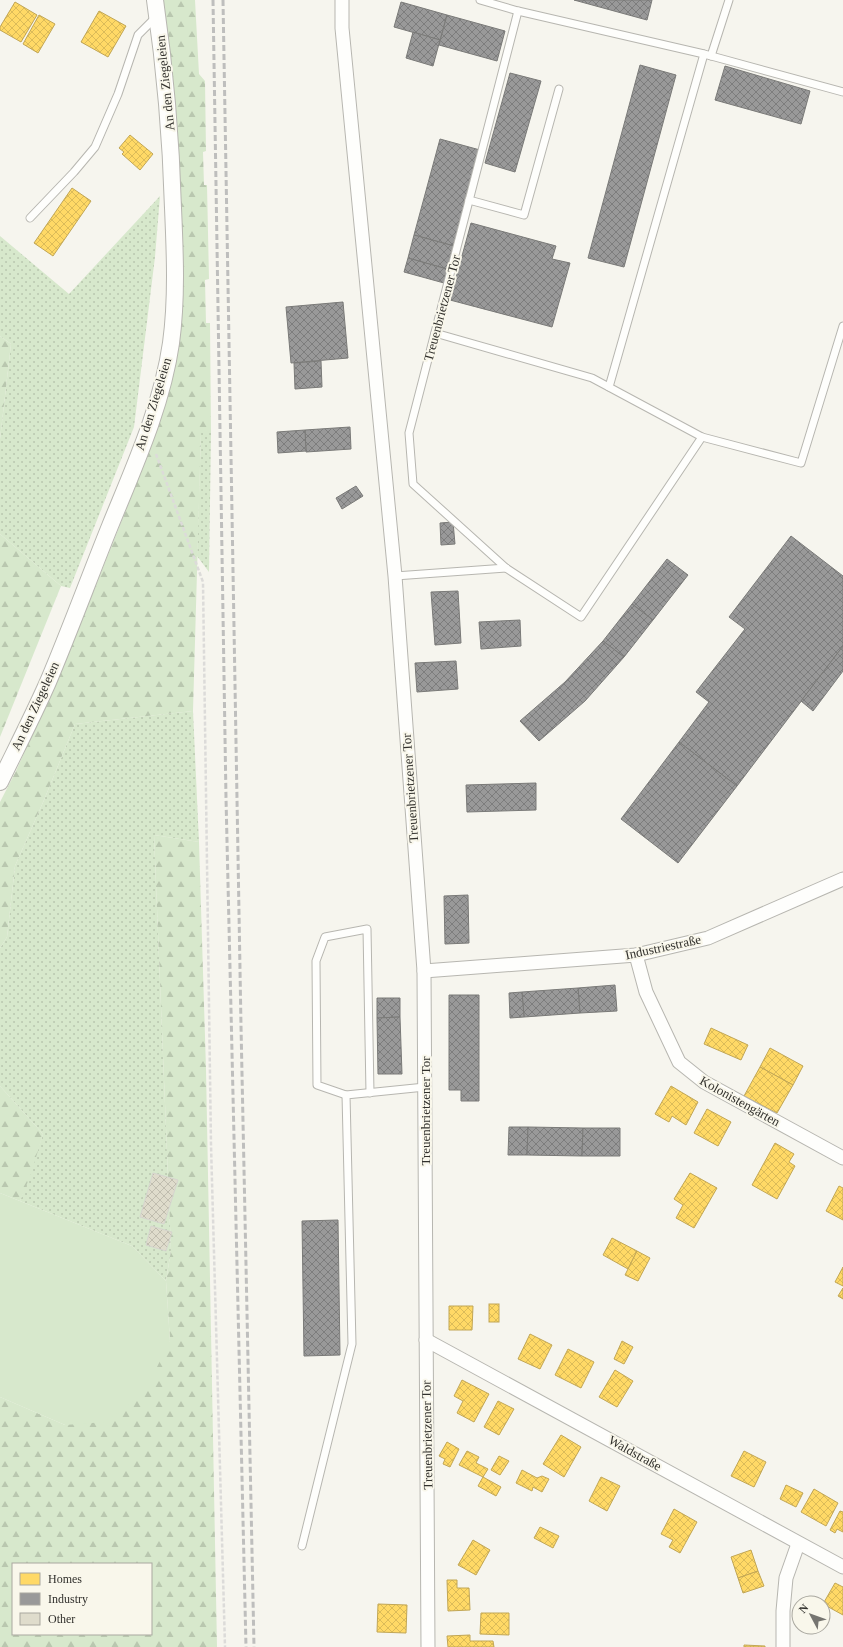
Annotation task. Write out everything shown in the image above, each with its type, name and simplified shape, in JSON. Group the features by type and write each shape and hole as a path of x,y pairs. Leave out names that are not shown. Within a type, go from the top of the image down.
{"street":[{"name":"Treuenbrietzener Tor","path":"342,0 342,28 395,576 424,971 428,1647"},
{"name":"An den Ziegeleien","path":"0,782 47,683 148,431 170,346 175,255 169,122 165,72 156,8"},
{"name":"Industriestraße","path":"424,971 636,955 708,938 843,879"},
{"name":"Kolonistengärten","path":"636,955 646,992 679,1062 704,1082 843,1158"},
{"name":"Waldstraße","path":"426,1340 798,1544 843,1567"},
{"path":"783,1647 783,1611 786,1578 798,1544"}],"lane":[{"path":"480,0 518,11 707,55 843,92"},
{"path":"609,387 707,55 729,0"},
{"path":"30,218 74,172 95,147 118,94 138,35 156,8"},
{"name":"Treuenbrietzener Tor","path":"518,11 409,433 413,484 506,568 581,617 702,437"},
{"path":"469,200 524,215 559,89"},
{"path":"435,333 592,378 702,437 801,463 843,326"},
{"path":"395,576 506,568"},
{"path":"370,1093 367,929 325,937 316,961 317,1085 346,1095 370,1093 424,1087"},
{"path":"302,1546 352,1344 346,1095"}],"path":[{"path":"148,431 203,582 211,1145 226,1647"}],"green space":[{"path":"163,0 195,0 199,74 205,81 206,151 203,152 204,185 207,185 209,279 205,280 206,323 210,323 211,433 201,433 193,711 75,724 15,866 7,937 0,948 0,802 16,771 75,637 130,500 168,388 178,140 173,82"},
{"path":"160,196 155,257 134,427 70,588 61,586 0,534 0,439 11,344 0,336 0,236 69,294"},
{"path":"0,336 11,344 0,439"},
{"path":"201,433 211,433 209,572 197,556"},
{"path":"0,534 61,586 0,737"},
{"path":"193,711 199,842 154,835 171,1250 166,1281 132,1246 20,1201 43,1134 0,1086 0,948 7,937 15,866 75,724"},
{"path":"154,835 199,842 206,1069 217,1647 0,1647 0,1397 65,1425 170,1341 166,1281 171,1250"},
{"path":"0,1086 43,1134 31,1174 20,1201 0,1193"},
{"path":"0,1193 132,1246 166,1281 170,1341 144,1393 105,1422 65,1425 0,1397"}],"building: Homes":[{"path":"15,2 37,15 21,42 0,30 0,27"},
{"path":"99,11 126,26 108,57 81,42"},
{"path":"39,15 55,24 38,53 23,44"},
{"path":"130,135 153,154 140,170 122,154 124,152 119,148"},
{"path":"72,188 91,201 53,256 34,243"},
{"path":"711,1028 748,1045 741,1060 704,1044"},
{"path":"770,1048 803,1066 793,1085 760,1067"},
{"path":"760,1067 793,1085 777,1113 744,1096"},
{"path":"671,1086 698,1102 686,1125 672,1116 669,1122 655,1114"},
{"path":"707,1109 731,1122 718,1146 694,1133"},
{"path":"775,1143 794,1154 789,1162 795,1166 777,1199 752,1185"},
{"path":"690,1173 717,1188 694,1228 676,1218 683,1205 674,1199"},
{"path":"839,1186 843,1188 843,1220 826,1211"},
{"path":"612,1238 637,1251 628,1269 603,1255"},
{"path":"637,1251 650,1258 638,1281 625,1275"},
{"path":"843,1267 843,1286 835,1282"},
{"path":"843,1288 843,1299 838,1296"},
{"path":"489,1304 499,1304 499,1322 489,1322"},
{"path":"449,1306 473,1306 472,1330 449,1330"},
{"path":"530,1334 552,1345 540,1369 518,1359"},
{"path":"622,1341 633,1347 624,1364 614,1359"},
{"path":"568,1349 594,1362 581,1388 555,1375"},
{"path":"615,1370 633,1381 617,1407 599,1397"},
{"path":"462,1380 489,1394 474,1422 457,1413 463,1401 454,1396"},
{"path":"498,1401 514,1409 499,1435 484,1427"},
{"path":"561,1435 581,1447 564,1477 543,1464"},
{"path":"447,1442 459,1449 450,1467 443,1464 445,1459 439,1456"},
{"path":"467,1451 479,1457 476,1463 488,1469 483,1477 459,1465"},
{"path":"744,1451 766,1462 754,1487 731,1476"},
{"path":"499,1456 509,1461 500,1475 491,1470"},
{"path":"522,1470 537,1478 542,1476 549,1479 542,1492 533,1487 532,1491 516,1483"},
{"path":"483,1477 501,1487 496,1496 478,1486"},
{"path":"601,1477 620,1486 607,1511 589,1501"},
{"path":"786,1485 803,1493 796,1507 780,1499"},
{"path":"814,1489 838,1503 826,1526 801,1512"},
{"path":"674,1509 697,1522 680,1553 669,1547 673,1540 661,1534"},
{"path":"840,1511 843,1512 843,1532 837,1529 835,1533 830,1530"},
{"path":"540,1527 559,1536 553,1548 534,1538"},
{"path":"473,1540 490,1550 476,1575 458,1565"},
{"path":"751,1550 758,1571 738,1578 731,1557"},
{"path":"758,1571 764,1586 743,1593 738,1578"},
{"path":"447,1580 457,1580 457,1588 469,1588 470,1610 448,1611"},
{"path":"835,1583 843,1587 843,1615 831,1608 831,1595 828,1595"},
{"path":"378,1604 407,1605 406,1633 377,1632"},
{"path":"481,1613 509,1613 509,1635 480,1634"},
{"path":"470,1635 470,1641 493,1641 494,1647 448,1647 447,1636"},
{"path":"744,1645 765,1646 765,1647 744,1647"}],"building: Industry":[{"path":"574,0 652,0 647,20"},
{"path":"401,2 447,15 440,40 394,27"},
{"path":"447,15 505,31 497,61 439,45"},
{"path":"413,32 440,40 433,66 406,58"},
{"path":"640,65 676,75 624,267 588,258"},
{"path":"725,66 810,91 801,124 715,100"},
{"path":"510,73 541,81 515,172 485,163"},
{"path":"440,139 480,150 454,246 414,235"},
{"path":"471,223 556,246 552,259 570,263 552,327 450,300"},
{"path":"414,235 454,246 447,269 408,258"},
{"path":"408,258 447,269 444,283 404,272"},
{"path":"343,302 348,358 291,363 286,307"},
{"path":"321,361 322,387 295,389 294,363"},
{"path":"350,427 351,449 306,452 305,430"},
{"path":"305,430 306,451 278,453 277,432"},
{"path":"356,486 363,496 342,509 336,498"},
{"path":"453,522 455,544 441,545 440,523"},
{"path":"791,536 843,576 843,646 737,786 679,742 709,702 696,692 745,629 729,617"},
{"path":"667,559 688,575 653,620 632,604"},
{"path":"458,591 461,643 435,645 431,592"},
{"path":"632,604 653,620 624,657 603,641"},
{"path":"520,620 521,646 481,649 479,622"},
{"path":"603,641 624,657 585,701 539,741 520,721 565,682"},
{"path":"843,646 843,671 813,711 801,701"},
{"path":"456,661 458,689 417,692 415,663"},
{"path":"679,742 737,786 678,863 621,819"},
{"path":"536,783 536,810 467,812 466,785"},
{"path":"468,895 469,943 445,944 444,896"},
{"path":"615,985 617,1011 580,1013 578,988"},
{"path":"578,988 580,1013 524,1017 522,992"},
{"path":"522,992 524,1017 510,1018 509,993"},
{"path":"449,995 479,995 479,1101 461,1101 461,1090 449,1090"},
{"path":"377,998 400,998 400,1017 377,1018"},
{"path":"400,1017 402,1074 378,1074 377,1018"},
{"path":"509,1127 528,1127 527,1155 508,1155"},
{"path":"528,1127 583,1128 582,1156 527,1155"},
{"path":"583,1128 620,1128 620,1156 582,1156"},
{"path":"338,1220 340,1355 304,1356 302,1221"}],"building: Other":[{"path":"153,1173 178,1180 164,1224 140,1217"},
{"path":"151,1226 172,1232 166,1251 146,1245"}],"railway":[{"path":"213,0 226,798 246,1647"},
{"path":"223,0 241,1026 254,1647"}]}
